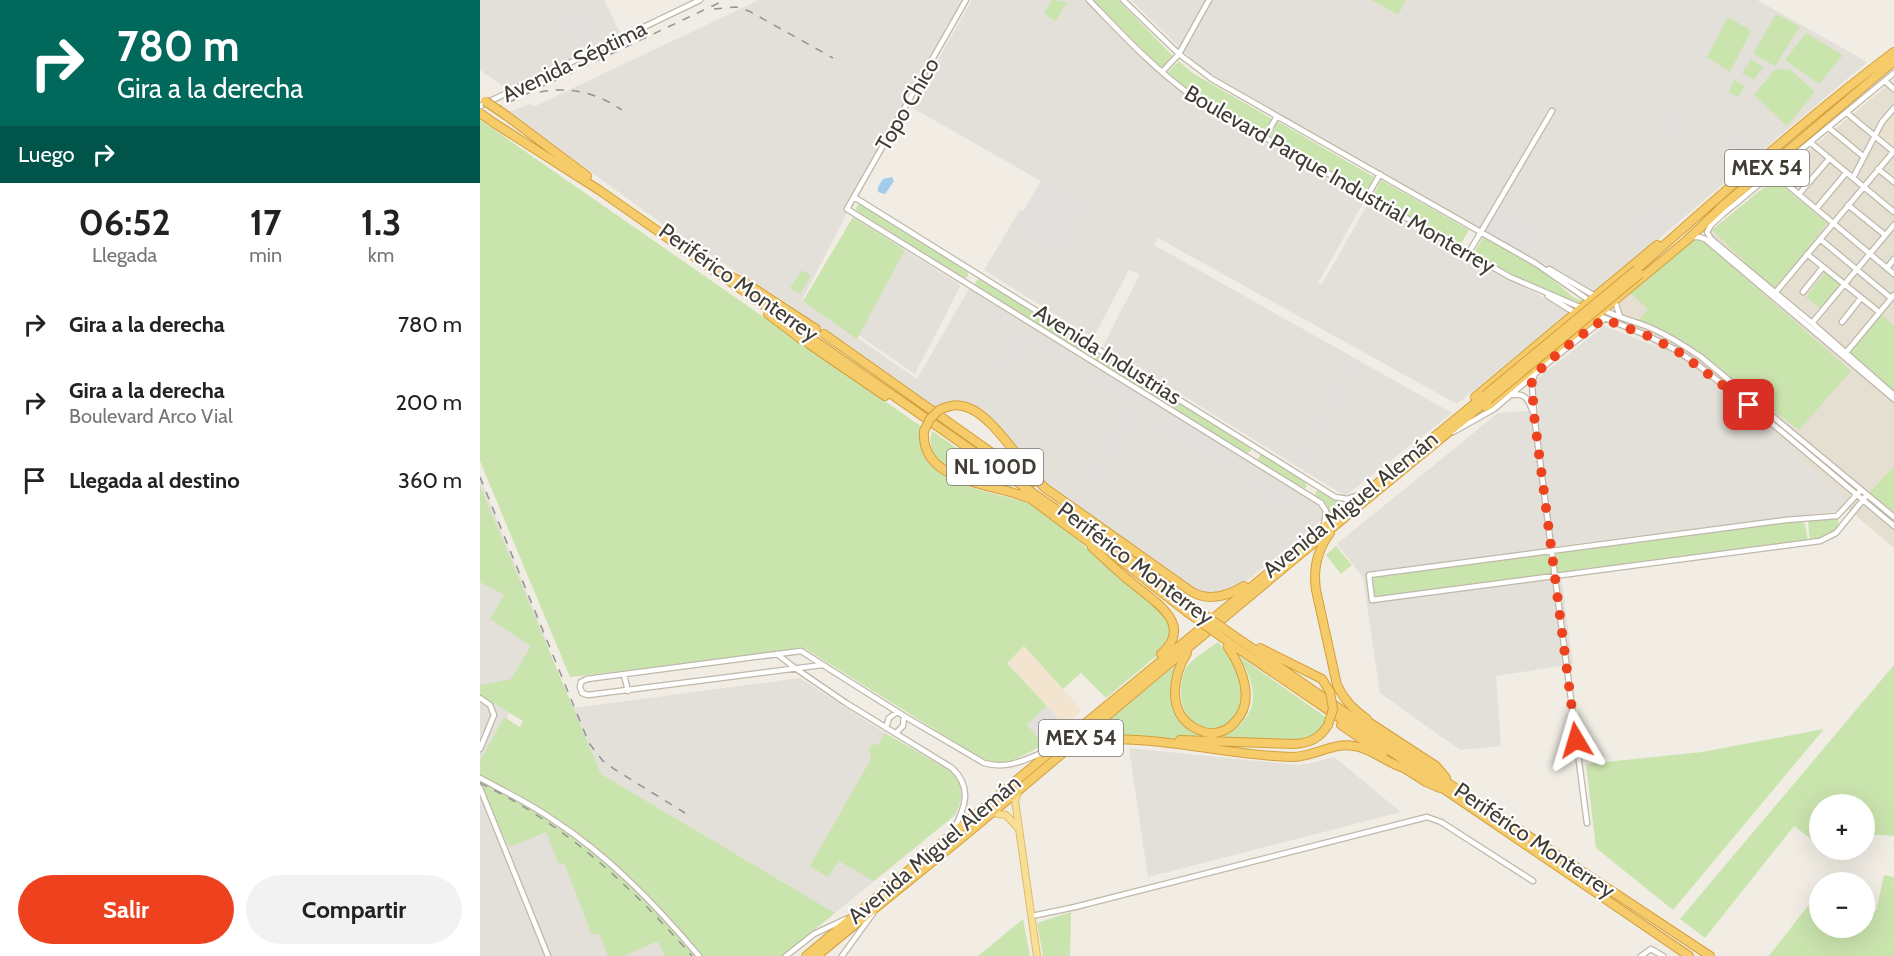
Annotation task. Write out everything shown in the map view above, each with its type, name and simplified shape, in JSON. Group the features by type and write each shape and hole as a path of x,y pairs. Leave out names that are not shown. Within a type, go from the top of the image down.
{"highway":[{"name":"Avenida Miguel Alemán","path":"812,954 990,814 1443,437 1487,397 1721,202 1810,117 1894,52"},
{"name":"Avenida Miguel Alemán","path":"1721,202 1770,170 1894,61"},
{"path":"1866,84 1868,95"},
{"name":"Periférico Monterrey","path":"482,101 507,116 580,172 728,277 1067,512 1230,640 1446,786 1689,956"},
{"name":"Periférico Monterrey","path":"480,113 728,277"},
{"path":"1457,425 1485,408 1558,347 1602,315 1615,301 1690,239 1721,202"},
{"path":"1461,414 1471,400 1702,207 1721,202"},
{"path":"728,277 747,284 816,329"},
{"path":"728,277 744,296 801,339"},
{"path":"1603,290 1608,298 1615,301"},
{"path":"1573,316 1584,317 1583,328"},
{"path":"824,334 1196,594 1207,597 1223,596 1257,581"},
{"path":"809,344 1037,503 1080,536 1189,609 1404,768 1426,782 1446,786"},
{"name":"Avenida Miguel Alemán","path":"812,954 952,833 1257,581 1461,414 1487,397"},
{"path":"1037,503 1022,496 965,480 935,463 928,455 924,444 924,431 930,419 939,410 952,406 963,406 979,414 1006,442 1030,474 1045,488"},
{"path":"1080,514 1189,609"},
{"path":"1343,518 1325,539 1320,550 1315,568 1315,583 1333,672 1340,690 1350,705 1372,724"},
{"path":"1080,536 1163,608 1172,621 1173,632 1168,647 1137,675 1129,687"},
{"path":"1190,647 1180,666 1176,682 1177,707 1187,723 1202,731 1213,733 1225,730 1234,724 1244,707 1246,693 1244,677 1230,640"},
{"path":"1068,749 1083,742 1100,740 1295,744 1317,738 1328,725 1333,709 1330,692 1322,679 1260,648 1230,640"},
{"path":"1260,648 1436,766 1446,786"},
{"path":"1161,741 1284,757 1305,756 1336,746 1353,745 1404,768"},
{"name":"Periférico Monterrey","path":"1446,786 1710,956"}],"main road":[{"path":"1021,788 1015,800 1037,956"},
{"path":"990,814 998,812 1006,815 1019,828"}],"street":[{"name":"Avenida Séptima","path":"482,101 700,0"},
{"name":"Topo Chico","path":"847,208 966,0"},
{"name":"Boulevard Parque Industrial Monterrey","path":"1089,0 1162,72 1192,96 1468,254 1536,289 1602,315"},
{"name":"Boulevard Parque Industrial Monterrey","path":"1123,0 1179,54 1212,79 1550,270 1592,299 1602,315"},
{"path":"1162,72 1179,54 1209,0"},
{"path":"1894,73 1811,143 1770,170 1709,227 1708,234 1894,397"},
{"path":"1885,81 1894,89"},
{"path":"1853,178 1882,122 1894,108"},
{"path":"1468,254 1552,111"},
{"path":"1776,293 1894,151 1847,113"},
{"path":"1265,137 1277,116"},
{"path":"1829,128 1864,157"},
{"path":"1811,143 1894,212"},
{"path":"1799,194 1829,159"},
{"path":"1770,170 1894,274"},
{"path":"1878,170 1894,182"},
{"path":"1816,209 1846,173"},
{"path":"1368,195 1380,174"},
{"name":"Avenida Industrias","path":"854,197 1335,497 1347,499 1364,494"},
{"path":"1848,206 1885,235"},
{"name":"Avenida Industrias","path":"847,208 1323,504 1326,513 1324,526"},
{"path":"1690,239 1723,214"},
{"path":"1812,323 1894,225"},
{"path":"1690,239 1699,237 1705,239 1812,323 1844,354"},
{"path":"1820,239 1893,296 1844,354"},
{"path":"1807,254 1879,312"},
{"path":"1887,268 1894,259"},
{"path":"1803,292 1823,267"},
{"path":"1536,289 1572,311 1573,316"},
{"path":"1842,322 1862,298"},
{"path":"1615,301 1620,317"},
{"path":"1602,315 1676,350 1721,382 1894,525"},
{"path":"1443,437 1486,414 1507,398 1602,315 1620,317 1650,328 1701,357 1894,517"},
{"path":"1550,361 1558,347"},
{"path":"1535,374 1532,383 1534,415 1587,823"},
{"path":"1164,406 1172,394"},
{"path":"1507,398 1516,394 1523,395 1528,399 1534,415"},
{"path":"1781,431 1785,426"},
{"path":"1861,490 1835,516 1786,520 1369,575 1372,600 1820,541 1836,533 1867,495"},
{"path":"822,665 586,695 582,693 580,687 581,682 587,679 801,651 975,759 995,766 1013,764 1054,749"},
{"path":"793,667 795,652"},
{"path":"777,654 846,703 952,768 965,787 965,800 952,833"},
{"path":"806,667 807,654"},
{"path":"624,675 628,691"},
{"path":"480,698 490,705 494,715 480,749"},
{"path":"886,728 889,718 897,712"},
{"path":"896,733 903,726 904,716"},
{"path":"480,778 552,819 594,849 649,900 699,956"},
{"path":"480,788 548,956"},
{"path":"1032,916 1427,817 1441,822 1533,881"},
{"path":"842,956 870,918 895,890"},
{"path":"786,956 814,934 859,912"},
{"path":"1641,956 1651,949 1663,956"}],"shaded area":[{"path":"480,0 604,0 621,34 512,86 503,86 480,70"},
{"path":"759,0 963,0 949,24 944,27 947,30 904,103 802,300 917,379 969,289 1318,505 1322,510 1322,520 1239,587 1224,595 1198,591 1038,479 1010,440 982,410 960,402 936,410 788,304 672,231 509,112 530,104 533,107"},
{"path":"972,0 1086,0 1169,83 1221,118 1366,198 1318,283 1322,284 1369,202 1570,312 1457,404 1158,238 1154,245 1452,413 1345,496 1103,346 1140,274 1129,270 1093,338 984,270 1020,210 1025,211 1041,181 911,107"},
{"path":"1131,0 1371,0 1397,15 1406,0 1757,0 1867,62 1596,292 1507,244 1205,72"},
{"path":"584,11 592,25 573,34 567,29 566,20"},
{"path":"591,31 595,39 578,47 574,39"},
{"path":"1894,80 1894,548 1614,310 1629,292 1702,240"},
{"path":"1672,104 1690,117 1677,142 1656,128"},
{"path":"1894,114 1894,147 1880,136"},
{"path":"1743,128 1757,152 1745,162 1728,137"},
{"path":"1041,181 1085,206 1059,254 1014,227"},
{"path":"1652,198 1657,201 1655,206 1675,214 1674,218 1678,221 1655,240 1649,241 1642,238 1642,247 1636,251 1632,249 1630,242 1638,238 1639,234 1630,227 1638,212 1644,213"},
{"path":"1497,211 1541,235 1530,255 1486,229"},
{"path":"905,250 959,284 960,287 915,374 858,335"},
{"path":"983,302 1019,323 1017,328 980,307"},
{"path":"1604,326 1658,347 1686,362 1788,444 1799,458 1848,500 1839,511 1557,546 1573,664 1496,676 1501,746 1460,750 1380,693 1363,577 1337,544 1498,413 1538,410 1534,381"},
{"path":"1020,328 1032,335 1009,374 997,367 1011,337 1014,338"},
{"path":"1034,334 1075,357 1071,364 1069,360 1031,339"},
{"path":"1351,359 1359,364 1302,469 1293,464"},
{"path":"1094,370 1147,398 1089,494 1081,490 1132,401 1090,378"},
{"path":"1169,413 1216,442 1213,448 1238,463 1232,472 1202,453 1200,457 1157,431"},
{"path":"1251,473 1297,498 1290,510 1282,509 1283,507 1266,500 1267,498 1252,489 1250,491 1244,487"},
{"path":"480,478 547,642 480,769"},
{"path":"1230,481 1232,482 1199,535 1197,533"},
{"path":"1024,646 1082,710 1065,726 1007,662"},
{"path":"800,678 885,733 952,772 962,789 962,797 955,815 835,913 601,774 573,708"},
{"path":"1047,706 1065,726 1045,744 1027,725"},
{"path":"1129,748 1296,765 1334,757 1401,812 1148,877"},
{"path":"480,788 574,852 675,956 480,956"}],"green space":[{"path":"1052,0 1067,2 1056,21 1044,14"},
{"path":"1093,0 1118,0 1173,56 1162,69"},
{"path":"1371,0 1406,0 1398,15"},
{"path":"1776,14 1800,27 1775,66 1753,54"},
{"path":"1728,17 1751,31 1730,72 1707,57"},
{"path":"1806,33 1843,55 1819,84 1785,60"},
{"path":"1751,59 1763,67 1754,80 1742,73 1746,67 1758,73 1747,66"},
{"path":"1179,61 1191,72 1272,119 1264,134 1200,99 1167,73"},
{"path":"1774,70 1791,70 1815,92 1787,126 1754,95"},
{"path":"1734,80 1745,86 1738,97 1728,92"},
{"path":"480,120 922,427 921,445 927,460 938,471 970,487 1024,502 1046,513 1163,613 1169,623 1171,634 1166,648 1106,698 1081,673 1063,689 1024,646 1007,663 1047,706 1027,725 1045,744 1011,762 993,764 806,649 570,677 480,461"},
{"path":"1277,121 1374,177 1366,191 1270,137"},
{"path":"1774,179 1827,223 1774,290 1712,230"},
{"path":"1381,180 1469,230 1460,245 1373,196"},
{"path":"858,204 862,204 968,272 968,277 964,278 857,211"},
{"path":"853,217 905,250 857,339 803,301"},
{"path":"1483,237 1539,268 1573,297 1585,302 1583,305 1523,280 1474,253"},
{"path":"1702,240 1851,371 1799,430 1685,342 1638,321 1648,309 1629,292 1690,241"},
{"path":"802,270 811,276 800,294 790,288"},
{"path":"1826,271 1841,285 1821,309 1806,297"},
{"path":"978,279 1088,347 1088,351 1083,354 977,287 975,283"},
{"path":"1881,314 1894,326 1894,393 1847,354"},
{"path":"1099,355 1165,393 1166,398 1161,400 1097,363 1095,359"},
{"path":"1179,402 1251,447 1251,451 1246,454 1174,409 1172,405"},
{"path":"932,431 1022,493 947,467 936,458 932,451"},
{"path":"1260,455 1264,455 1306,482 1306,488 1303,489 1260,462 1258,459"},
{"path":"1894,466 1894,513 1869,493"},
{"path":"480,486 601,774 835,913 783,956 665,956 658,941 624,956 608,956 599,933 592,935 564,863 559,864 546,832 510,847 480,796 480,761 504,717 520,727 523,721 480,695 480,685 511,679 531,646 490,619 504,595 480,582"},
{"path":"1316,491 1343,504 1327,515 1326,505 1315,497"},
{"path":"1836,518 1839,526 1836,529 1826,537 1810,542 1808,521"},
{"path":"1798,520 1805,524 1808,541 1557,574 1554,557 1558,552"},
{"path":"1336,546 1352,565 1341,574 1326,555"},
{"path":"1546,553 1549,555 1551,572 1549,575 1374,597 1372,577"},
{"path":"1218,642 1236,668 1244,702 1239,714 1230,723 1218,727 1205,727 1193,721 1184,710 1182,681 1188,665"},
{"path":"1239,656 1327,718 1322,727 1313,736 1299,741 1121,736 1092,738 1083,741 1183,659 1176,699 1176,710 1179,717 1191,729 1206,737 1214,738 1228,733 1246,718 1253,699 1250,679"},
{"path":"1894,665 1894,836 1875,835 1875,794 1809,794 1809,837 1794,826 1705,938 1680,919"},
{"path":"1824,729 1673,910 1596,848 1586,764 1702,752"},
{"path":"885,733 952,772 959,783 961,793 958,809 955,815 874,881 839,861 828,877 810,866 871,759 869,750 872,744 878,745"},
{"path":"1884,875 1894,877 1894,956 1769,956 1809,904 1809,938 1875,938 1876,911"},
{"path":"1071,912 1070,956 1043,956 1037,923"},
{"path":"1023,919 1030,956 978,956"}],"water":[{"path":"892,177 894,181 885,194 878,192 883,179"}],"railway":[{"path":"480,116 725,0"},
{"path":"714,9 736,7 749,11 833,58"},
{"path":"540,92 551,90 583,92 603,99 622,110"},
{"path":"480,477 589,743 603,761 685,813"},
{"path":"480,783 540,817 595,859 621,881 692,956"}],"route":[{"path":"1576,740 1534,415 1533,377 1604,319 1676,350 1749,405"}]}
